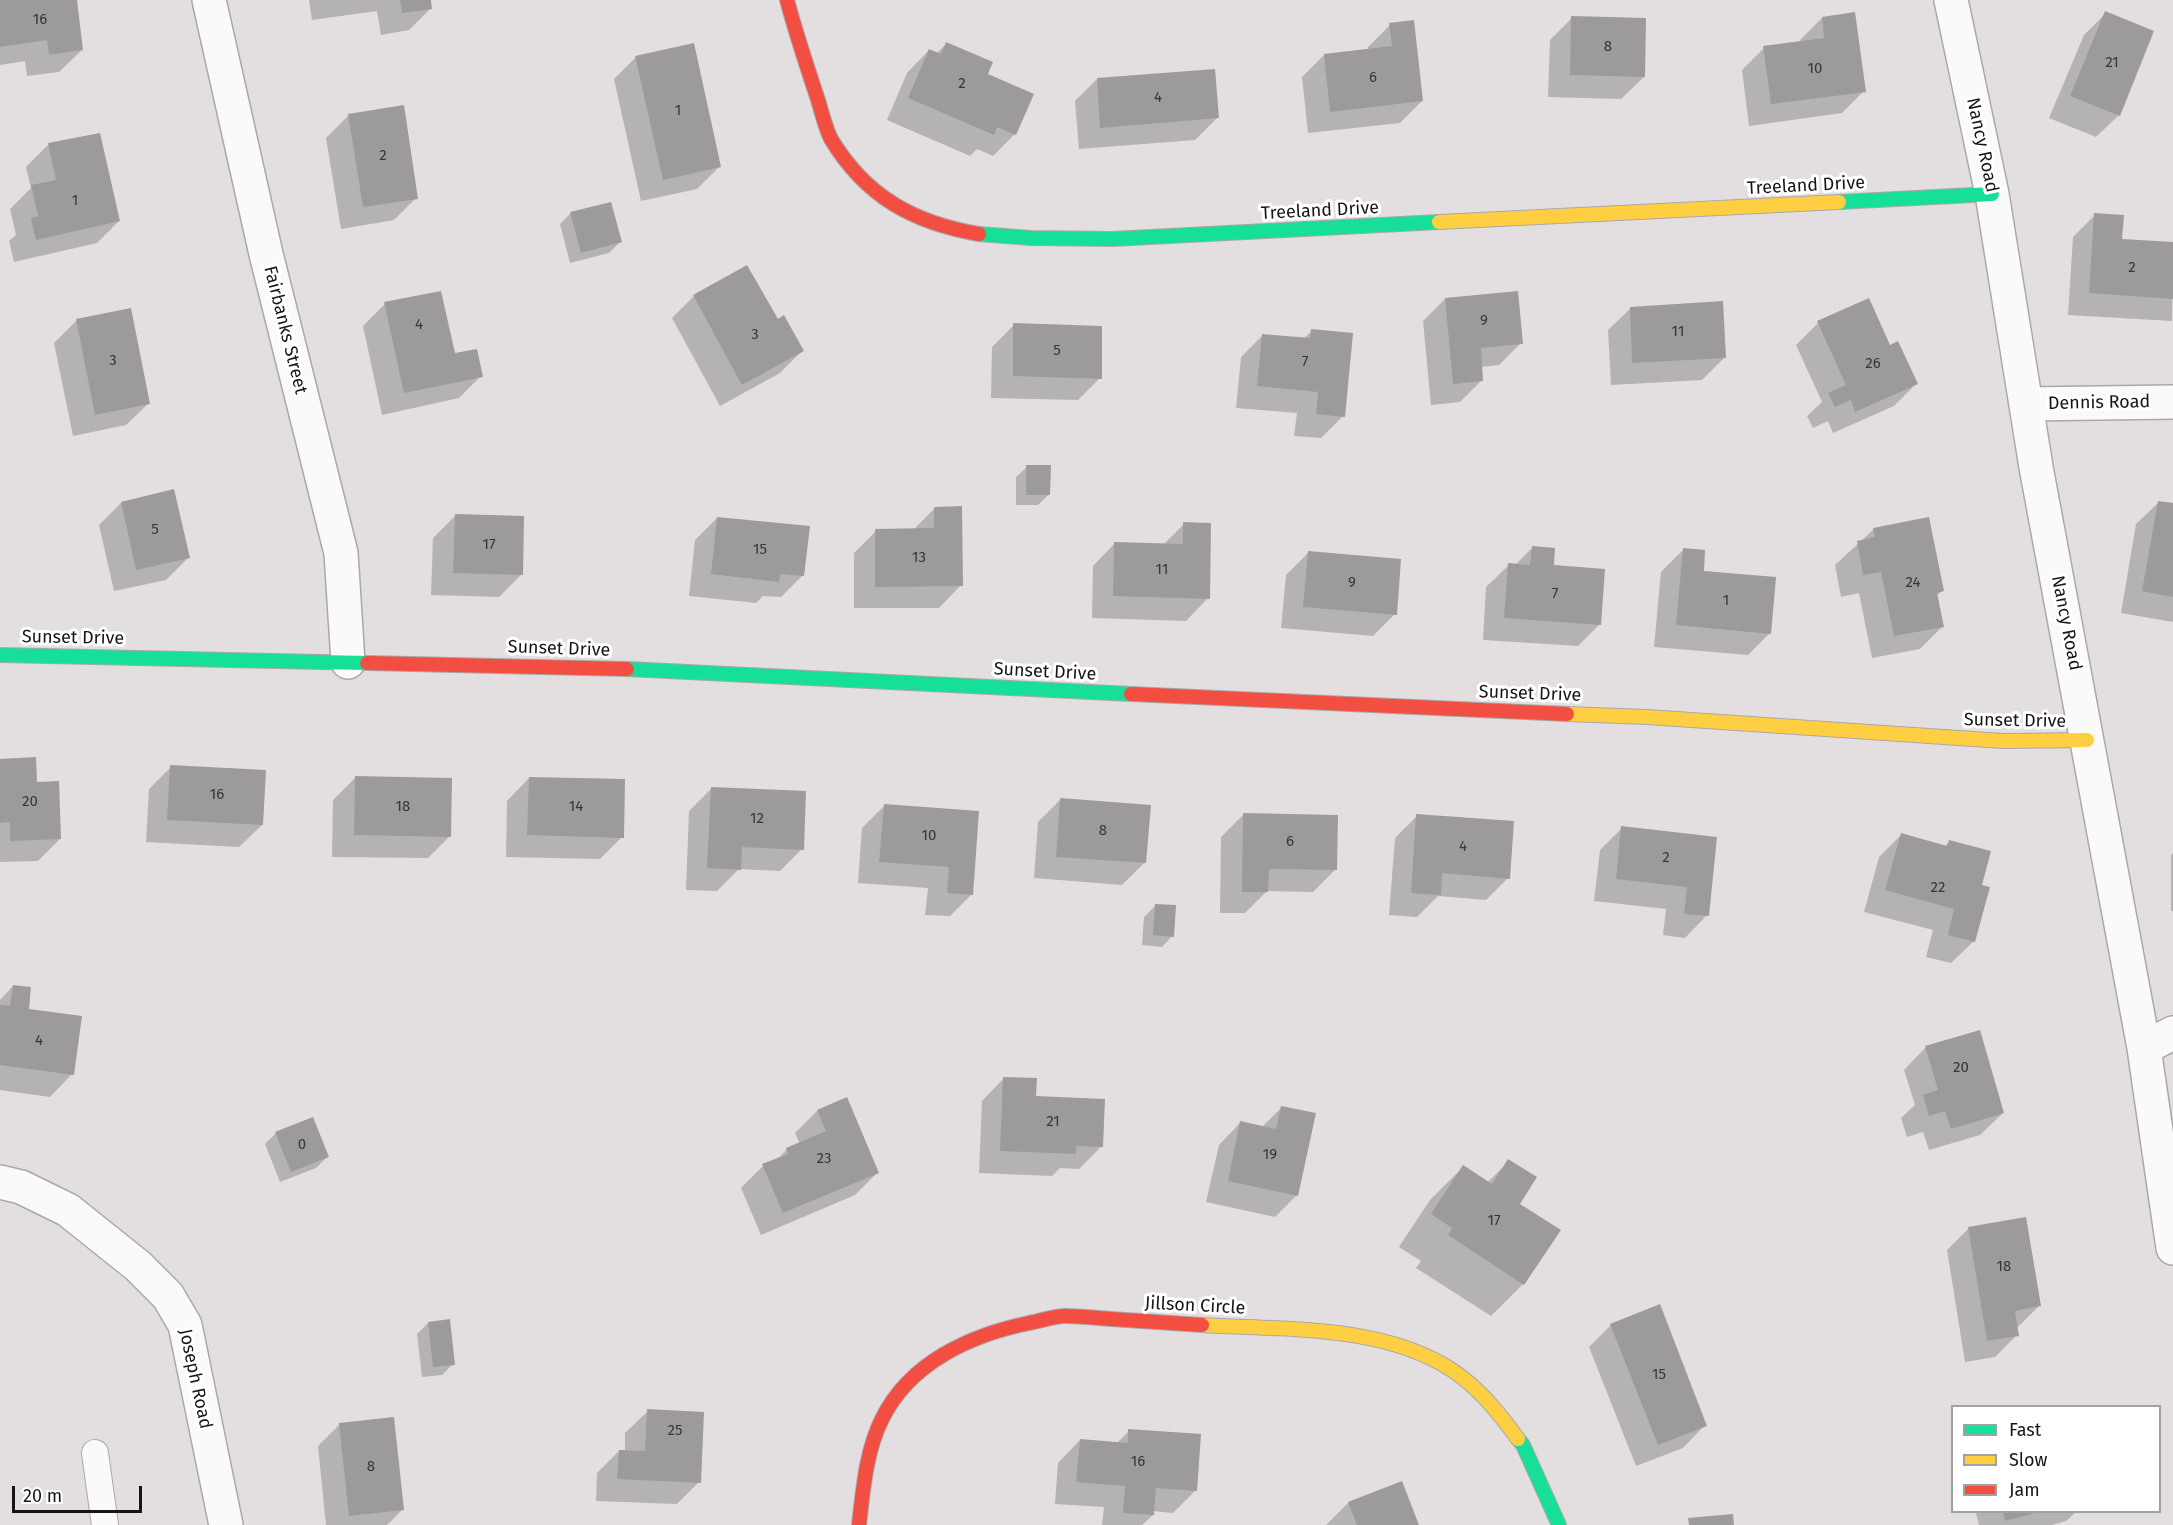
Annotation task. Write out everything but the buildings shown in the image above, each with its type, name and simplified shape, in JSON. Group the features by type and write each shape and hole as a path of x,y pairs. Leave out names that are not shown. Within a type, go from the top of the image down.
{"street":[{"name":"Fairbanks Street","path":"209,0 266,254 341,553 348,662"},
{"name":"Treeland Drive","path":"787,0 801,51 831,138 865,184 885,201 907,215 929,223 993,237 1112,239 1992,194"},
{"name":"Nancy Road","path":"1951,0 1992,194 2026,404 2144,1048 2173,1248"},
{"name":"Dennis Road","path":"2026,404 2173,402"},
{"name":"Sunset Drive","path":"0,655 667,670 1292,702 1647,717 2003,741 2087,740"},
{"path":"2144,1048 2173,1033"},
{"name":"Joseph Road","path":"0,1182 21,1187 68,1210 138,1266 168,1296 185,1325 226,1525"},
{"name":"Jillson Circle","path":"859,1525 863,1487 882,1419 896,1397 918,1373 937,1356 969,1340 1004,1328 1064,1316 1353,1334 1407,1347 1452,1370 1491,1402 1523,1445 1558,1525"}],"lane":[{"path":"94,1453 105,1525"}],"traffic: fast":[{"path":"1839,202 1992,194"},
{"path":"979,234 1031,238 1112,239 1439,222"},
{"path":"0,655 367,663"},
{"path":"627,669 1131,694"},
{"path":"1518,1439 1523,1445 1559,1525"}],"traffic: slow":[{"path":"1439,222 1839,202"},
{"path":"1567,714 1647,717 2003,741 2087,740"},
{"path":"1202,1325 1331,1332 1395,1344 1424,1355 1462,1377 1488,1402 1518,1439"}],"traffic: jam":[{"path":"787,0 827,130 845,159 876,192 894,204 933,223 979,234"},
{"path":"367,663 627,669"},
{"path":"1131,694 1567,714"},
{"path":"859,1525 869,1457 882,1419 894,1399 909,1382 944,1354 1007,1328 1061,1316 1202,1325"}]}
